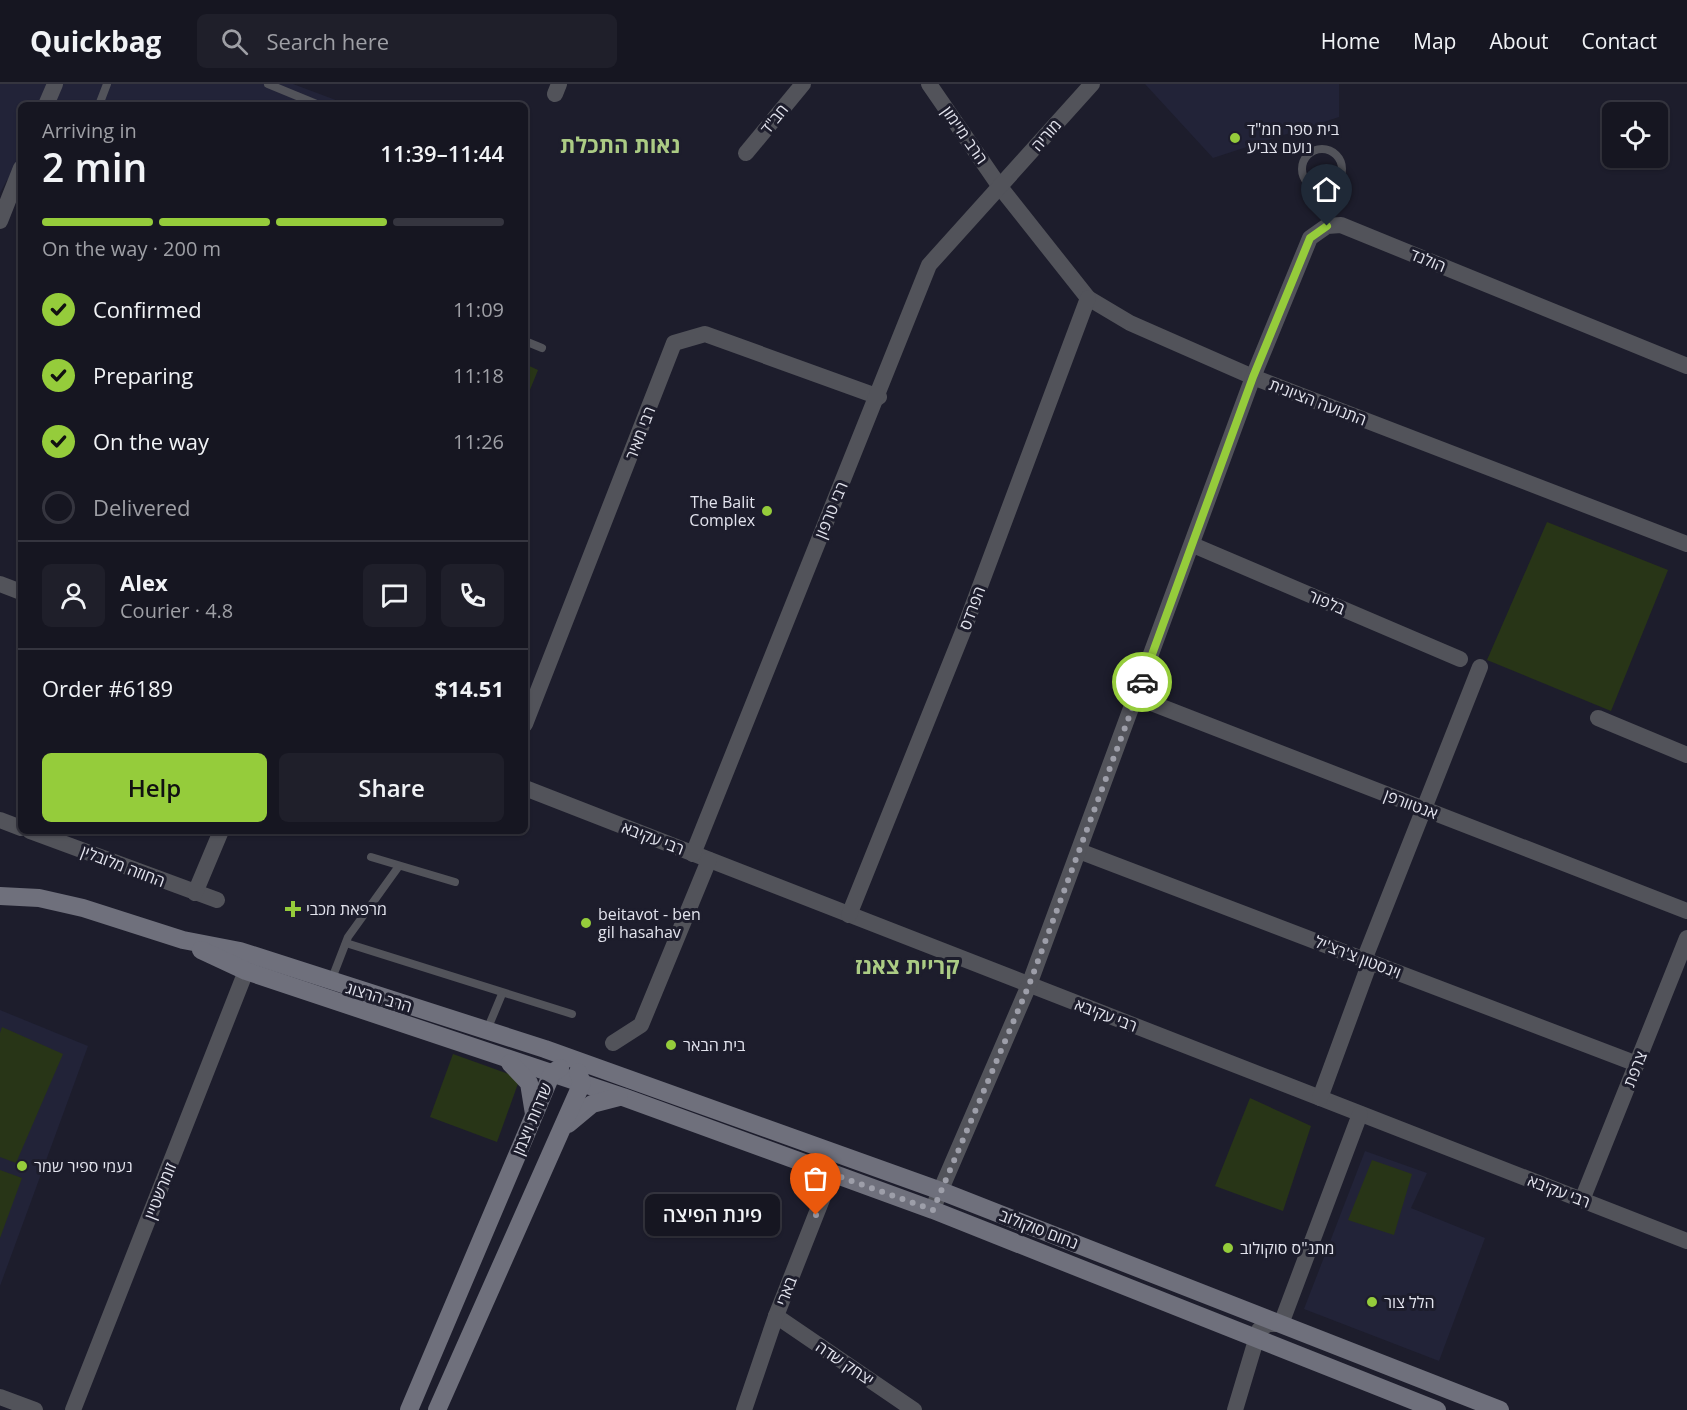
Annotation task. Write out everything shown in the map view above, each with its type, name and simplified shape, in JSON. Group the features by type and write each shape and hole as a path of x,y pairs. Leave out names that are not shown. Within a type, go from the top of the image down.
{"main road":[{"name":"הרב הרצוג","path":"0,896 39,898 82,908 183,940 240,951 574,1059"},
{"name":"הרב הרצוג","path":"183,940 246,971 552,1073"},
{"path":"504,1058 523,1073 529,1083 534,1116"},
{"path":"574,1059 582,1083"},
{"name":"נחום סוקולוב","path":"574,1059 941,1191 1500,1410"},
{"name":"שדרות ויצמן","path":"410,1410 552,1073 574,1059"},
{"name":"נחום סוקולוב","path":"552,1073 933,1210 1437,1410"},
{"name":"שדרות ויצמן","path":"437,1410 582,1083"},
{"path":"561,1132 573,1118 592,1104 623,1097"}],"street":[{"path":"47,102 55,84"},
{"name":"חב\"ד","path":"746,153 803,84"},
{"name":"הרב מיימון","path":"929,84 1000,187"},
{"name":"מוריה","path":"1000,187 1092,84"},
{"path":"1,211 18,174"},
{"name":"התנועה הציונית","path":"1000,187 1088,298 1130,323 1253,377 1687,544"},
{"name":"רבי טרפון","path":"613,1042 641,1025 701,857 929,265 1000,187"},
{"path":"933,1210 1029,985 1253,377 1310,238 1334,226"},
{"name":"הולנד","path":"1334,226 1687,366"},
{"name":"הפרדס","path":"849,915 964,629 1088,298"},
{"name":"רבי מאיר","path":"528,716 674,343 705,334 879,397"},
{"name":"בלפור","path":"1193,545 1460,659"},
{"path":"0,584 18,591"},
{"path":"1320,1098 1367,961 1480,667"},
{"name":"אנטוורפן","path":"1136,698 1687,911"},
{"path":"1598,718 1687,755"},
{"name":"רבי עקיבא","path":"528,789 1687,1241"},
{"path":"0,820 18,827"},
{"name":"החוזה מלובלין","path":"38,834 217,900"},
{"path":"195,893 219,834"},
{"name":"וינסטון צ'רצ'יל","path":"1079,851 1637,1064"},
{"name":"צרפת","path":"1582,1200 1687,938"},
{"name":"זומרשטיין","path":"73,1410 246,971"},
{"path":"1235,1410 1260,1329 1268,1324 1281,1324 1360,1114"},
{"name":"בארי","path":"744,1410 776,1316 832,1174"},
{"name":"יצחק שדה","path":"776,1316 914,1410"},
{"path":"0,1398 35,1410"}],"lane":[{"path":"100,102 107,84"},
{"path":"268,84 312,102"},
{"path":"1332,187 1325,189 1312,187 1303,177 1303,161 1312,151 1318,149 1332,151 1341,162 1340,179 1332,187 1334,226"},
{"path":"528,342 542,348"},
{"path":"371,857 454,882"},
{"path":"331,982 346,943 399,866"},
{"path":"346,943 502,994 572,1014"},
{"path":"487,1030 502,994"}],"shaded area":[{"path":"0,84 293,84 341,102 18,102 18,185 7,180 0,193"},
{"name":"בית ספר חמ\"ד נועם צביע","path":"1145,84 1339,84 1339,117 1213,158"},
{"name":"נעמי ספיר שמר","path":"0,1010 88,1046 0,1286"},
{"path":"1365,1151 1427,1173 1411,1208 1485,1238 1439,1361 1304,1309"}],"green space":[{"path":"528,365 538,370 528,395"},
{"path":"1547,522 1668,570 1611,711 1487,660"},
{"path":"2,1027 63,1054 16,1163 0,1157 0,1033"},
{"path":"453,1054 520,1078 497,1142 430,1117"},
{"path":"1250,1098 1311,1126 1283,1211 1215,1186"},
{"path":"1372,1160 1412,1174 1394,1235 1348,1220"},
{"path":"0,1170 22,1178 0,1238"}],"way so far":[{"path":"816,1215 832,1174 933,1210 1029,985 1142,682"}],"place":[{"name":"בית ספר חמ\"ד נועם צביע","path":"1235,138"},
{"name":"The Balit Complex","path":"767,511"},
{"name":"מרפאת מכבי","path":"293,909"},
{"name":"beitavot - ben gil hasahav","path":"586,923"},
{"name":"בית הבאר","path":"671,1045"},
{"name":"נעמי ספיר שמר","path":"22,1166"},
{"name":"פינת הפיצה","path":"816,1215"},
{"name":"מתנ\"ס סוקולוב","path":"1228,1248"},
{"name":"הלל צור","path":"1372,1302"}],"district":[{"name":"נאות התכלת","path":"620,144"},
{"name":"קריית צאנז","path":"907,965"}],"route":[{"path":"1142,682 1261,357 1310,238 1327,226"}]}
